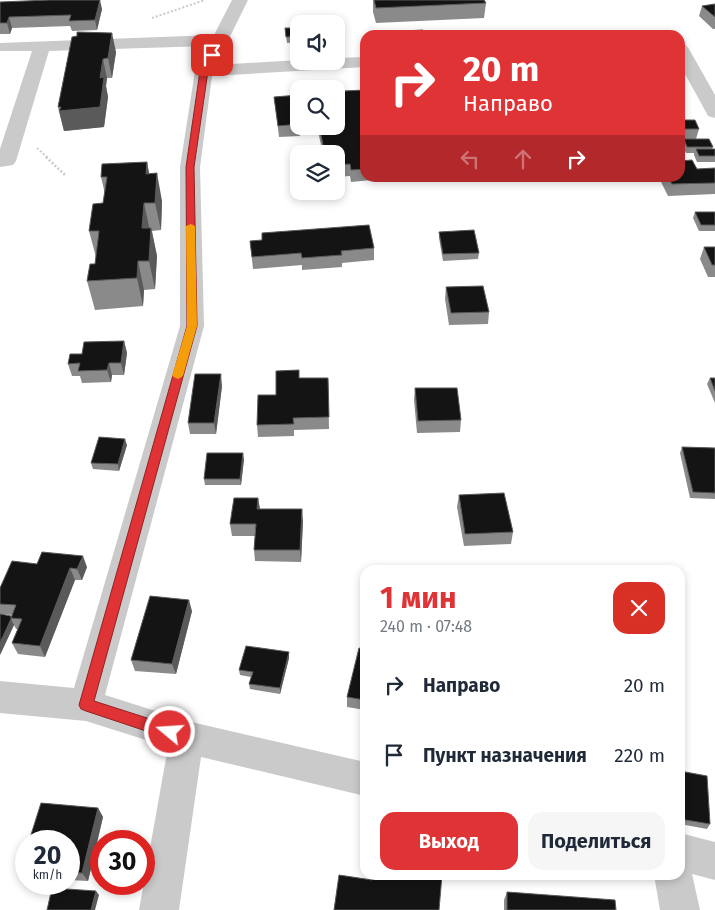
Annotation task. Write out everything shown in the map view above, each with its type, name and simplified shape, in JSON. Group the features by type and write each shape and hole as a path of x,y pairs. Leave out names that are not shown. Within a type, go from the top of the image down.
{"street":[{"path":"86,705 192,326 190,167 204,71 240,0"},
{"path":"3,47 221,40"},
{"path":"0,161 6,161 42,46"},
{"path":"685,58 715,112"},
{"path":"204,71 360,62"},
{"path":"0,697 86,705 187,737 360,778"},
{"path":"158,910 187,737"},
{"path":"685,853 715,861"},
{"path":"674,880 680,910"}],"building":[{"path":"100,0 95,20 69,21 71,15 9,17 7,23 0,23 0,2"},
{"path":"374,0 484,0 486,3 376,8"},
{"path":"715,4 715,17 702,6"},
{"path":"285,28 290,28 290,37 286,37"},
{"path":"77,32 112,33 108,58 103,59 100,78 104,77 100,107 59,111 61,107 58,107 72,37 77,36"},
{"path":"360,90 360,169 351,170 350,164 345,164 345,145 323,145 321,135 345,135 345,91"},
{"path":"290,96 290,125 278,126 274,97"},
{"path":"685,120 695,120 699,129 685,129"},
{"path":"685,139 709,139 713,147 687,147"},
{"path":"696,149 715,149 715,156 699,156"},
{"path":"692,160 697,169 715,168 715,183 672,184 671,182 685,182 685,161"},
{"path":"147,162 146,174 157,173 155,203 144,203 142,228 151,228 149,261 138,261 137,278 87,281 90,264 95,264 99,231 89,231 93,204 103,203 107,177 101,177 102,164"},
{"path":"695,212 715,212 715,225 701,225"},
{"path":"369,225 374,248 341,251 342,255 302,258 301,253 252,257 250,241 262,240 262,233"},
{"path":"474,230 479,253 443,254 439,232"},
{"path":"704,247 715,247 715,265 712,265"},
{"path":"483,286 489,312 451,313 446,287"},
{"path":"124,341 121,363 109,363 107,370 78,371 80,363 68,364 70,354 82,354 84,342"},
{"path":"299,370 299,378 328,378 329,417 293,418 294,424 257,425 258,395 276,395 276,371"},
{"path":"195,374 221,374 214,423 188,423"},
{"path":"710,378 715,378 715,391"},
{"path":"415,388 457,388 461,420 418,421"},
{"path":"99,437 125,439 118,464 91,463"},
{"path":"682,447 715,448 715,493 693,492"},
{"path":"207,453 243,453 240,479 204,479"},
{"path":"504,493 513,532 465,534 459,495"},
{"path":"234,498 258,498 257,509 302,509 300,550 254,550 256,524 230,524"},
{"path":"42,552 83,556 77,569 70,568 40,646 12,643 22,619 11,618 16,605 0,604 0,588 12,561 37,564"},
{"path":"150,596 189,600 172,664 131,660"},
{"path":"0,614 11,616 11,619 0,643"},
{"path":"246,646 289,652 280,688 249,684 253,672 239,670"},
{"path":"359,648 360,648 360,699 347,697"},
{"path":"685,772 707,776 710,824 685,820"},
{"path":"41,803 98,808 93,830 90,830 90,840 82,873 80,873 80,830 32,830"},
{"path":"339,875 360,878 360,880 442,880 439,910 334,910"},
{"path":"80,890 90,891 90,895 95,895 91,910 47,910 50,895 80,895"},
{"path":"507,892 615,900 616,910 507,910"}],"slow traffic":[{"path":"178,376 192,326 191,226"}],"route":[{"path":"170,732 86,705 192,326 190,167 204,71 212,55"}]}
